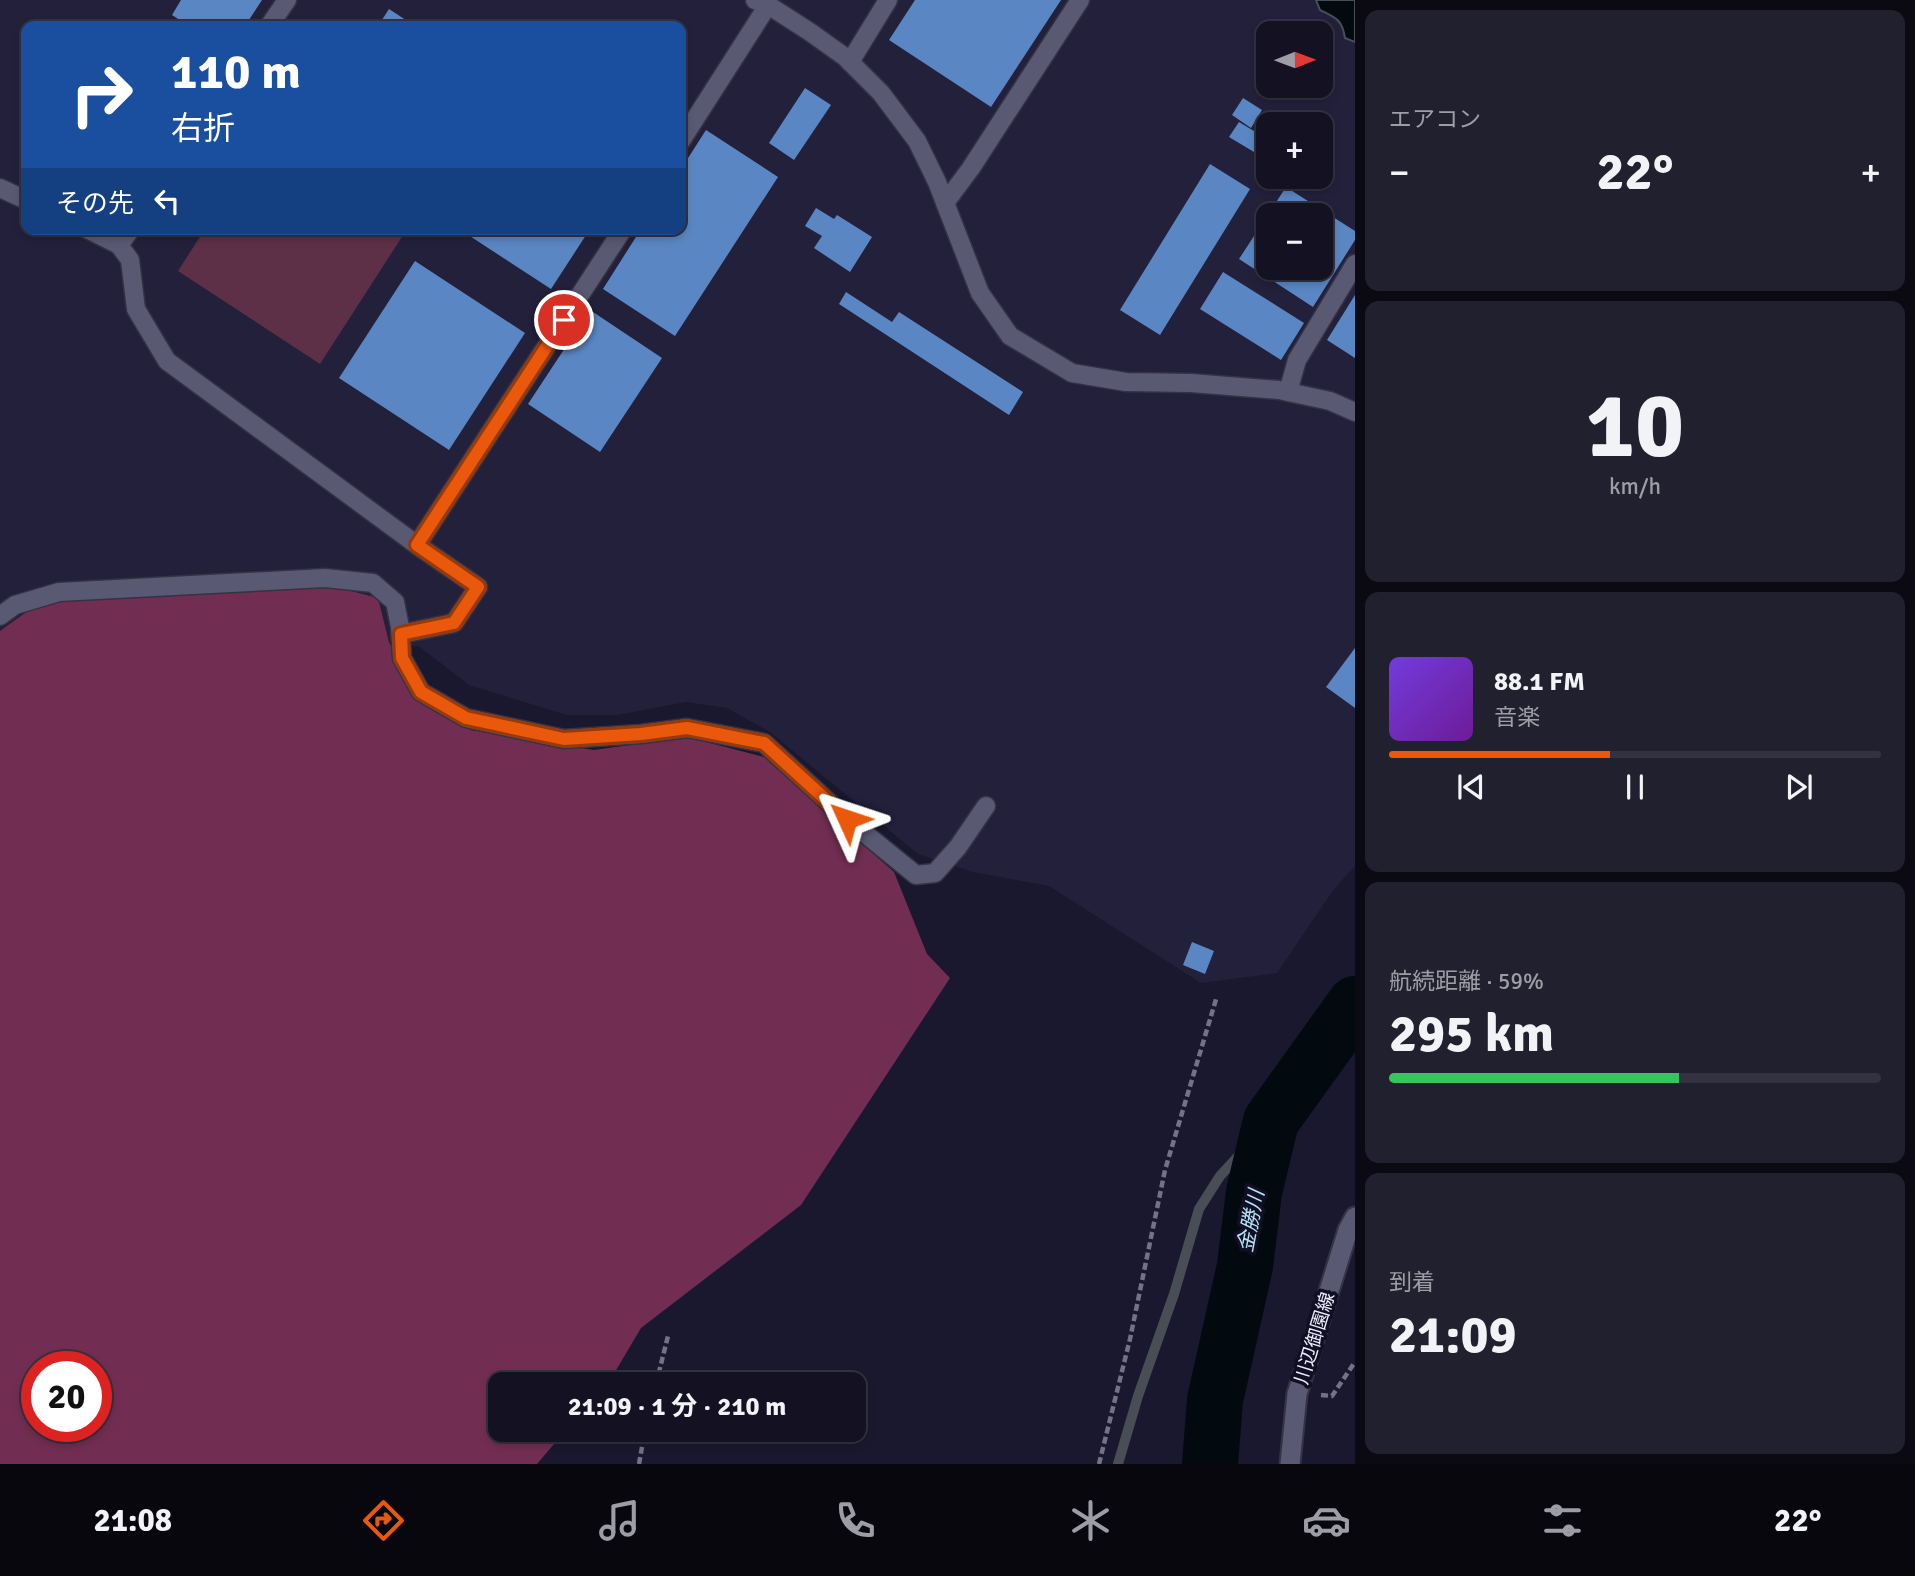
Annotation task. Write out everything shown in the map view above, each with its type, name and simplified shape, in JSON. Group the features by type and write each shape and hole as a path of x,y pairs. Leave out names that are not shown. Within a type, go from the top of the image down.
{"main road":[{"name":"川辺御園線","path":"1290,1464 1297,1394 1348,1230 1355,1217"}],"lane":[{"path":"272,21 287,0"},
{"path":"850,62 888,0"},
{"path":"945,203 971,168 1080,0"},
{"path":"686,132 761,3 810,32 850,62 881,93 917,141 937,182 980,293 1010,336 1072,373 1126,382 1191,383 1288,392 1330,401 1355,412"},
{"path":"0,188 21,198"},
{"path":"99,235 119,245 130,260 136,309 167,361 478,587 454,623 401,634"},
{"path":"119,245 126,235"},
{"path":"417,545 619,235"},
{"path":"1288,392 1297,360 1355,264"},
{"path":"0,616 15,605 59,592 325,578 373,583 395,602 402,658 421,692 466,718 564,739 687,728 764,743 847,819 916,875 935,873 958,847 986,806"}],"path":[{"path":"1099,1464 1130,1339 1165,1170 1217,996"},
{"path":"659,1372 668,1336"},
{"path":"1297,1394 1332,1396 1355,1362"},
{"path":"639,1464 643,1442"}],"shaded area":[{"path":"0,0 1355,0 1355,866 1334,889 1277,973 1201,983 1049,886 973,872 918,854 770,732 727,708 686,702 617,715 567,715 469,685 420,647 389,642 378,598 29,610 0,631"},
{"path":"1316,0 1355,0 1355,42 1345,38 1340,23 1320,10"},
{"path":"201,235 403,235 320,364 178,271"},
{"path":"328,585 378,598 389,642 416,699 471,730 594,750 687,737 764,757 894,872 927,954 950,978 801,1205 641,1328 615,1372 488,1372 488,1442 556,1442 537,1464 0,1464 0,631 29,610 69,600"}],"building":[{"path":"181,0 262,0 248,21 181,21 172,15"},
{"path":"915,0 1061,0 991,107 889,40"},
{"path":"389,9 407,21 381,21"},
{"path":"805,88 831,105 794,160 769,143"},
{"path":"1243,98 1262,110 1256,112 1256,120 1251,128 1232,115"},
{"path":"1239,122 1256,132 1256,153 1229,137"},
{"path":"706,130 778,177 675,336 603,289 637,235 686,235 686,161"},
{"path":"1210,164 1250,189 1160,335 1120,310"},
{"path":"1285,189 1311,203 1276,203"},
{"path":"816,208 834,219 837,215 872,237 850,272 814,248 822,236 805,226"},
{"path":"1333,217 1355,231 1355,240 1333,275"},
{"path":"1256,233 1256,270 1239,259"},
{"path":"468,235 586,235 551,289"},
{"path":"415,261 525,333 449,450 339,378"},
{"path":"1223,272 1304,323 1281,360 1200,309"},
{"path":"1271,280 1330,280 1313,307"},
{"path":"846,292 892,322 899,312 1023,392 1009,415 839,304"},
{"path":"1355,295 1355,358 1327,340"},
{"path":"590,310 662,358 600,452 528,404"},
{"path":"1355,648 1355,708 1326,687"},
{"path":"1192,942 1214,951 1205,974 1183,965"}],"waterway":[{"name":"金勝川","path":"1210,1464 1215,1400 1245,1266 1254,1192 1271,1121 1355,1004"},
{"path":"1118,1464 1199,1209 1220,1176 1271,1121"}],"route":[{"path":"564,320 417,545 478,587 454,623 401,634 402,658 421,692 466,718 564,739 687,728 764,743 847,819"}]}
